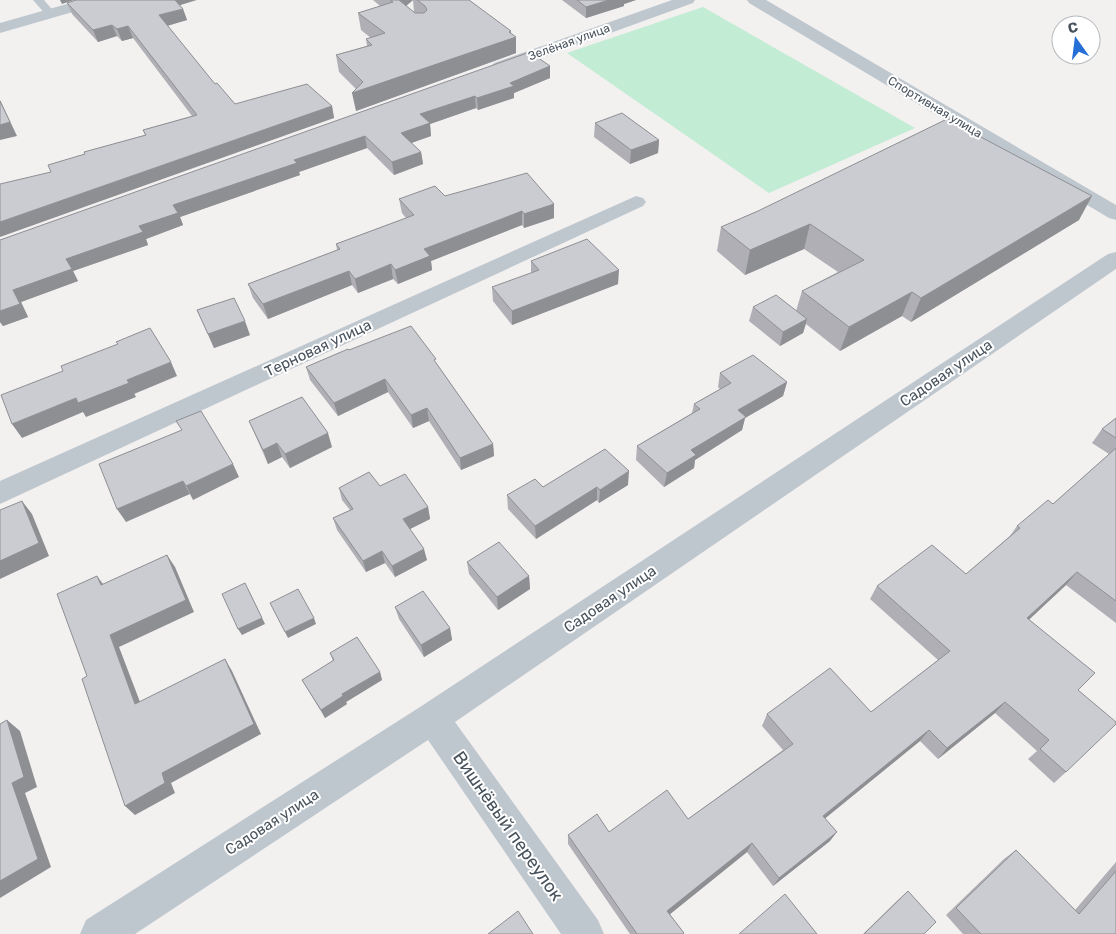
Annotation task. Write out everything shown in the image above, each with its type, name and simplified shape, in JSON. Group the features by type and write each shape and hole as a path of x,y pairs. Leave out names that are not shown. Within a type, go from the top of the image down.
{"street":[{"path":"0,28 98,0"},
{"name":"Зелёная улица","path":"480,74 687,0"},
{"name":"Спортивная улица","path":"754,0 1116,214"},
{"name":"Терновая улица","path":"0,493 636,202"},
{"name":"Садовая улица","path":"100,934 432,718 1116,259"},
{"name":"Вишнёвый переулок","path":"432,718 584,934"}],"lane":[{"path":"38,0 51,14"}],"green space":[{"path":"703,7 915,128 769,193 567,53"}],"building":[{"path":"76,0 175,0 183,9 159,15 215,84 217,83 235,104 307,84 332,106 0,222 0,184 51,172 48,165 85,154 84,152 146,135 143,130 197,115 128,26 117,29 112,25 93,30 67,3"},
{"path":"390,0 399,0 415,13 424,13 427,10 425,6 417,0 469,0 511,31 509,32 516,37 352,93 363,82 336,55 372,45 366,39 385,33 358,13 393,2"},
{"path":"577,0 609,0 586,7"},
{"path":"530,52 550,66 510,83 514,86 477,98 475,96 420,114 430,123 401,133 421,152 392,162 365,136 294,160 297,163 173,205 178,213 139,226 143,232 66,259 72,269 13,290 20,304 0,311 0,240"},
{"path":"0,101 10,122 0,125"},
{"path":"622,113 659,140 631,150 595,123"},
{"path":"947,119 1092,196 921,298 912,292 849,327 802,291 864,260 810,224 750,250 721,227 758,211"},
{"path":"527,173 554,204 524,214 522,211 424,249 430,256 395,270 391,264 355,279 349,271 263,304 248,284 340,249 336,244 414,215 399,199 435,186 445,196"},
{"path":"587,239 619,270 512,311 492,287 539,270 531,261"},
{"path":"776,295 807,319 783,332 753,307"},
{"path":"234,298 245,321 208,334 197,310"},
{"path":"411,326 436,359 434,360 493,444 460,458 427,408 411,415 385,379 334,403 306,367"},
{"path":"150,328 171,362 127,380 129,383 78,403 76,398 12,424 1,395 63,371 61,366 118,344 116,342"},
{"path":"753,355 787,382 738,410 746,417 691,450 696,455 667,473 637,446 700,409 694,404 731,383 720,373"},
{"path":"302,397 328,433 285,454 277,443 263,450 249,421"},
{"path":"201,411 233,464 186,486 183,481 117,509 99,464 182,430 176,421"},
{"path":"1116,418 1116,438 1102,429"},
{"path":"1116,448 1116,601 1077,572 1027,618 1095,673 1078,690 1116,724 1066,772 1040,749 1049,740 1005,702 947,748 929,730 823,816 837,832 779,878 752,843 667,911 683,934 637,934 568,835 597,814 609,832 667,790 688,819 793,744 767,714 830,668 871,712 950,651 877,586 932,545 966,574 1020,528 1017,526 1048,500 1053,504"},
{"path":"605,449 629,471 600,490 597,487 535,526 507,495 535,479 543,487"},
{"path":"369,472 380,486 405,474 428,507 403,519 424,549 392,566 382,551 363,561 333,518 353,509 339,488"},
{"path":"22,501 39,543 0,561 0,510"},
{"path":"499,542 529,576 497,597 467,562"},
{"path":"167,555 186,600 110,635 135,704 225,659 254,724 162,773 165,783 125,806 82,679 87,676 57,594 97,576 101,585"},
{"path":"245,583 262,618 238,629 222,594"},
{"path":"298,589 314,618 285,632 270,603"},
{"path":"423,591 450,628 421,645 395,607"},
{"path":"357,637 380,672 342,694 343,696 321,710 302,680 334,660 330,653"},
{"path":"7,720 24,777 12,783 38,859 0,881 0,724"},
{"path":"1016,850 1079,914 1116,871 1116,934 981,934 956,908"},
{"path":"908,891 936,922 924,934 864,934"},
{"path":"785,894 817,934 739,934"},
{"path":"518,911 533,934 488,934"}]}
